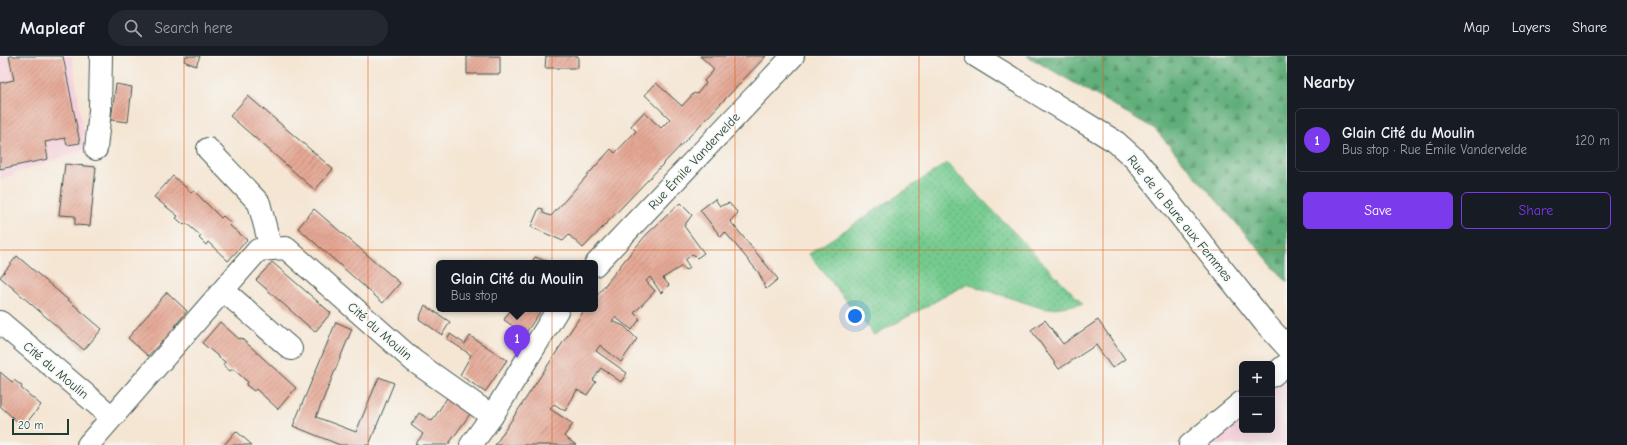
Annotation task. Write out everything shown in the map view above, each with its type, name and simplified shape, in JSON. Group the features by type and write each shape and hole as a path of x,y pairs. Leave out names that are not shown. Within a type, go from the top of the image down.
{"street":[{"path":"96,149 100,110 101,56"},
{"name":"Rue Émile Vandervelde","path":"598,262 792,56"},
{"name":"Rue de la Bure aux Femmes","path":"976,56 1116,142 1135,159 1265,323 1287,347"},
{"path":"208,149 259,203 271,249"},
{"name":"Cité du Moulin","path":"88,445 258,250 271,249 286,248 414,360 492,416"},
{"path":"223,290 291,349"},
{"path":"471,445 492,416 556,312"},
{"name":"Cité du Moulin","path":"0,322 112,418"},
{"path":"1275,374 1287,364"},
{"path":"1190,445 1239,404"}],"shaded area":[{"path":"0,56 72,56 86,149 0,179"},
{"path":"1287,350 1287,445 1193,445 1239,399 1239,433 1275,433 1275,363"}],"green space":[{"path":"1027,56 1287,56 1287,282 1155,129"},
{"path":"947,163 1083,304 1045,309 967,284 874,335 809,254"}],"building":[{"path":"9,56 63,56 80,143 67,145 65,138 45,142 48,159 0,169 0,83 14,80"},
{"path":"186,56 200,56 196,66 184,61"},
{"path":"467,56 500,56 500,74 467,74"},
{"path":"546,56 578,56 578,68 545,68"},
{"path":"700,56 766,56 583,248 569,235 563,241 531,227 539,208 543,209 543,213 551,216 611,149 615,153 636,131 631,126 644,112 661,128 670,119 645,95 656,83 682,106 694,93 697,94 706,83 704,81 713,71 713,68"},
{"path":"116,84 132,87 128,122 111,120"},
{"path":"248,96 333,169 315,190 230,116"},
{"path":"65,164 96,167 90,226 75,225 75,216 59,215"},
{"path":"173,176 192,193 194,191 221,218 223,216 231,223 229,225 247,240 228,261 208,242 206,245 199,238 201,236 186,223 184,225 176,218 178,216 154,197"},
{"path":"715,199 720,206 729,203 738,213 730,221 778,279 766,289 759,273 725,232 721,237 700,210"},
{"path":"680,203 692,215 684,226 704,253 697,258 693,254 685,260 690,268 685,270 682,266 663,278 669,285 661,293 650,277 646,281 655,291 634,313 640,319 632,330 615,317 612,321 624,326 637,339 621,362 600,345 596,351 627,373 621,382 601,368 593,380 596,382 587,395 577,390 565,411 554,404 550,409 573,424 564,436 576,445 495,445 583,312 598,312 598,294 647,234"},
{"path":"314,209 400,283 383,303 298,228"},
{"path":"17,256 102,329 84,350 0,277"},
{"path":"535,257 543,260 533,260"},
{"path":"272,262 331,313 315,332 256,280"},
{"path":"167,292 187,311 175,326 178,329 166,344 162,341 148,356 128,338"},
{"path":"425,305 450,322 442,335 419,319"},
{"path":"509,312 540,312 525,334 504,320"},
{"path":"1045,320 1063,344 1098,320 1125,359 1112,368 1096,345 1059,369 1031,330"},
{"path":"220,322 239,339 241,338 296,388 278,409 256,389 254,391 246,385 248,382 233,369 230,371 223,365 225,362 202,343"},
{"path":"336,322 352,329 316,417 356,432 379,377 394,383 369,445 340,445 293,426"},
{"path":"450,334 465,344 470,336 507,360 485,392 460,375 471,355 447,339"},
{"path":"0,372 12,382 14,380 22,386 21,388 41,405 23,427 0,406"},
{"path":"447,398 470,414 448,445 415,445 423,434 411,425 419,413 432,421"},
{"path":"236,431 252,445 224,445"}],"place":[{"name":"Glain Cité du Moulin","path":"517,358"}]}
